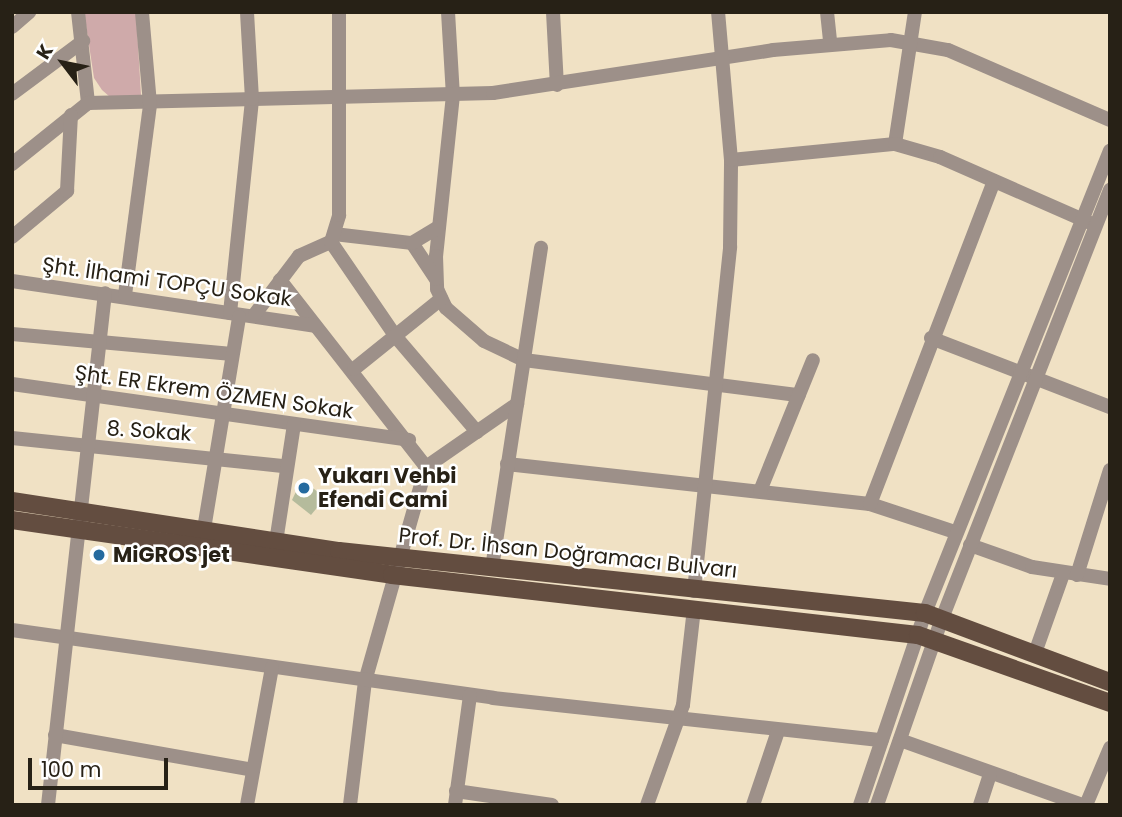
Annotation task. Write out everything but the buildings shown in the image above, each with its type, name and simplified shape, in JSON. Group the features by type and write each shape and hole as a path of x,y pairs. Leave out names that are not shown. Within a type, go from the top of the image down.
{"main road":[{"name":"Prof. Dr. İhsan Doğramacı Bulvarı","path":"12,501 276,541 492,568 926,637 1110,703"},
{"name":"Prof. Dr. İhsan Doğramacı Bulvarı","path":"12,520 392,575 694,600 925,612 943,616 1110,682"}],"street":[{"path":"78,12 88,103"},
{"path":"125,295 150,104 142,12"},
{"path":"204,529 232,354 252,99 247,12"},
{"path":"339,12 344,98 332,238 396,337 477,432"},
{"path":"436,281 453,95 448,12"},
{"path":"553,12 557,85"},
{"path":"648,805 680,716 730,247 731,160 718,12"},
{"path":"827,12 830,43"},
{"path":"895,144 915,12"},
{"path":"12,27 24,14"},
{"path":"12,94 83,41"},
{"path":"12,164 88,103 150,104 453,95 557,85 830,43 910,41 948,50 1110,120"},
{"path":"12,237 67,191 71,115"},
{"path":"731,160 895,144 994,181 1096,225"},
{"path":"877,805 900,740 926,637 925,612 1110,151"},
{"path":"870,505 931,338 994,181"},
{"path":"860,805 882,740 926,637 943,616 1110,189"},
{"path":"255,314 299,256 332,238 412,243 439,227"},
{"path":"412,243 436,281 441,299 484,341 524,360 799,395"},
{"path":"492,568 541,248"},
{"path":"280,280 315,326 354,369 409,440 426,467"},
{"name":"Şht. İlhami TOPÇU Sokak","path":"12,281 125,295 235,315 255,314 315,326"},
{"path":"48,805 64,637 80,531 85,447 106,293"},
{"path":"354,369 441,299"},
{"path":"12,334 99,346 232,354"},
{"path":"931,338 1110,407"},
{"path":"760,491 813,360"},
{"name":"Şht. ER Ekrem ÖZMEN Sokak","path":"12,384 223,416 409,440"},
{"path":"350,805 365,681 392,575 401,557 426,467 517,404"},
{"path":"276,541 284,466 294,424"},
{"name":"8. Sokak","path":"12,438 284,466"},
{"path":"508,464 870,505 955,532"},
{"path":"1035,653 1070,574 1110,470"},
{"path":"970,545 1070,574 1110,579"},
{"path":"12,630 470,695 680,716 778,731 882,740"},
{"path":"247,805 272,667"},
{"path":"470,695 455,798 552,805"},
{"path":"753,805 778,731"},
{"path":"55,735 253,770"},
{"path":"900,740 1084,805 1110,748"},
{"path":"980,805 990,774"}],"shaded area":[{"path":"84,12 136,12 141,95 110,97 102,90 94,78"}],"place":[{"name":"Yukarı Vehbi Efendi Cami","path":"304,488"},
{"name":"MiGROS jet","path":"99,555"}]}
